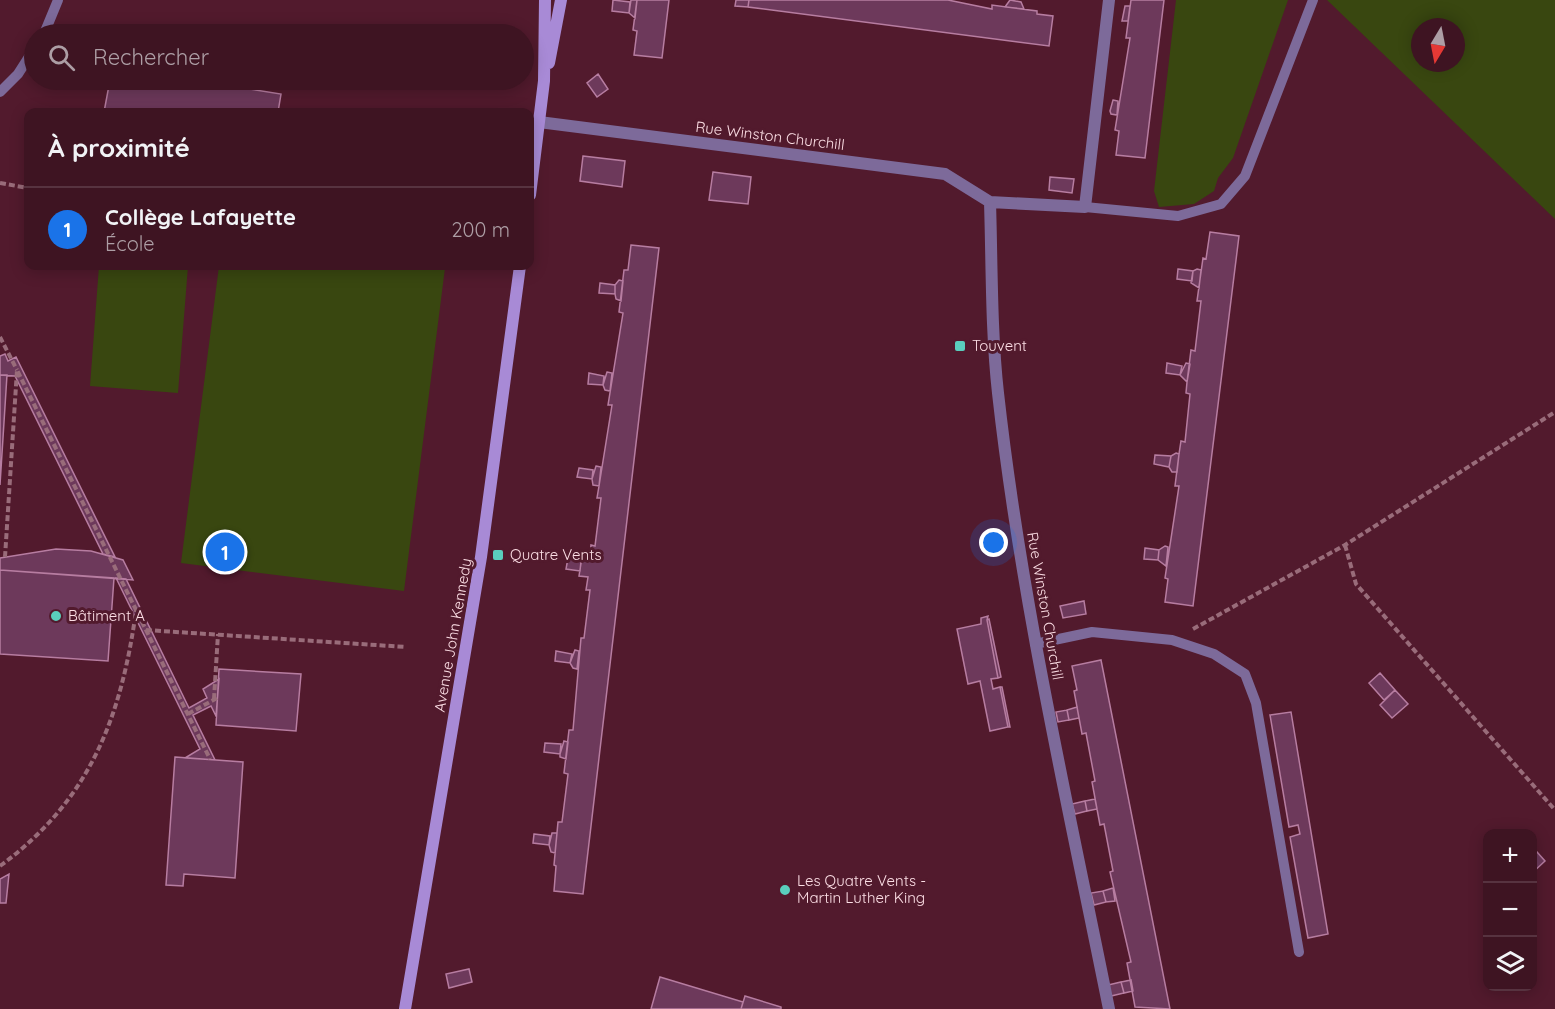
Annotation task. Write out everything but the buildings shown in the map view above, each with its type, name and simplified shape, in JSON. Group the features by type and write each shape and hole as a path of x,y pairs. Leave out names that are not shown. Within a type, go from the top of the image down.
{"main road":[{"path":"534,163 544,81 545,0"},
{"path":"544,81 552,55 561,0"},
{"name":"Avenue John Kennedy","path":"405,1009 481,557 519,270"}],"street":[{"path":"1085,207 1109,0"},
{"name":"Rue Winston Churchill","path":"539,122 945,174 990,202 1085,207"},
{"name":"Rue Winston Churchill","path":"990,202 998,390 1011,497 1035,644 1109,1009"}],"lane":[{"path":"51,24 58,0"},
{"path":"1085,207 1178,216 1221,204 1245,176 1313,0"},
{"path":"0,92 24,65"},
{"path":"1035,644 1092,632 1172,640 1214,654 1245,674 1256,703 1299,952"}],"path":[{"path":"0,183 24,187"},
{"path":"0,337 210,759"},
{"path":"6,557 17,370"},
{"path":"1172,640 1345,545 1555,412"},
{"path":"1345,545 1356,584 1555,810"},
{"path":"0,866 23,849 49,824 75,791 92,762 122,693 136,610"},
{"path":"145,630 406,647"},
{"path":"188,714 216,698 218,634"}],"green space":[{"path":"1176,0 1288,0 1233,158 1218,178 1214,191 1194,204 1159,207 1154,191"},
{"path":"1327,0 1555,0 1555,219"},
{"path":"99,270 188,270 178,393 90,386"},
{"path":"218,270 445,270 404,591 181,563"}],"place":[{"name":"Touvent","path":"960,346"},
{"name":"Collège Lafayette","path":"225,552"},
{"name":"Quatre Vents","path":"498,555"},
{"name":"Bâtiment A","path":"56,616"},
{"name":"Les Quatre Vents - Martin Luther King","path":"785,890"}]}
